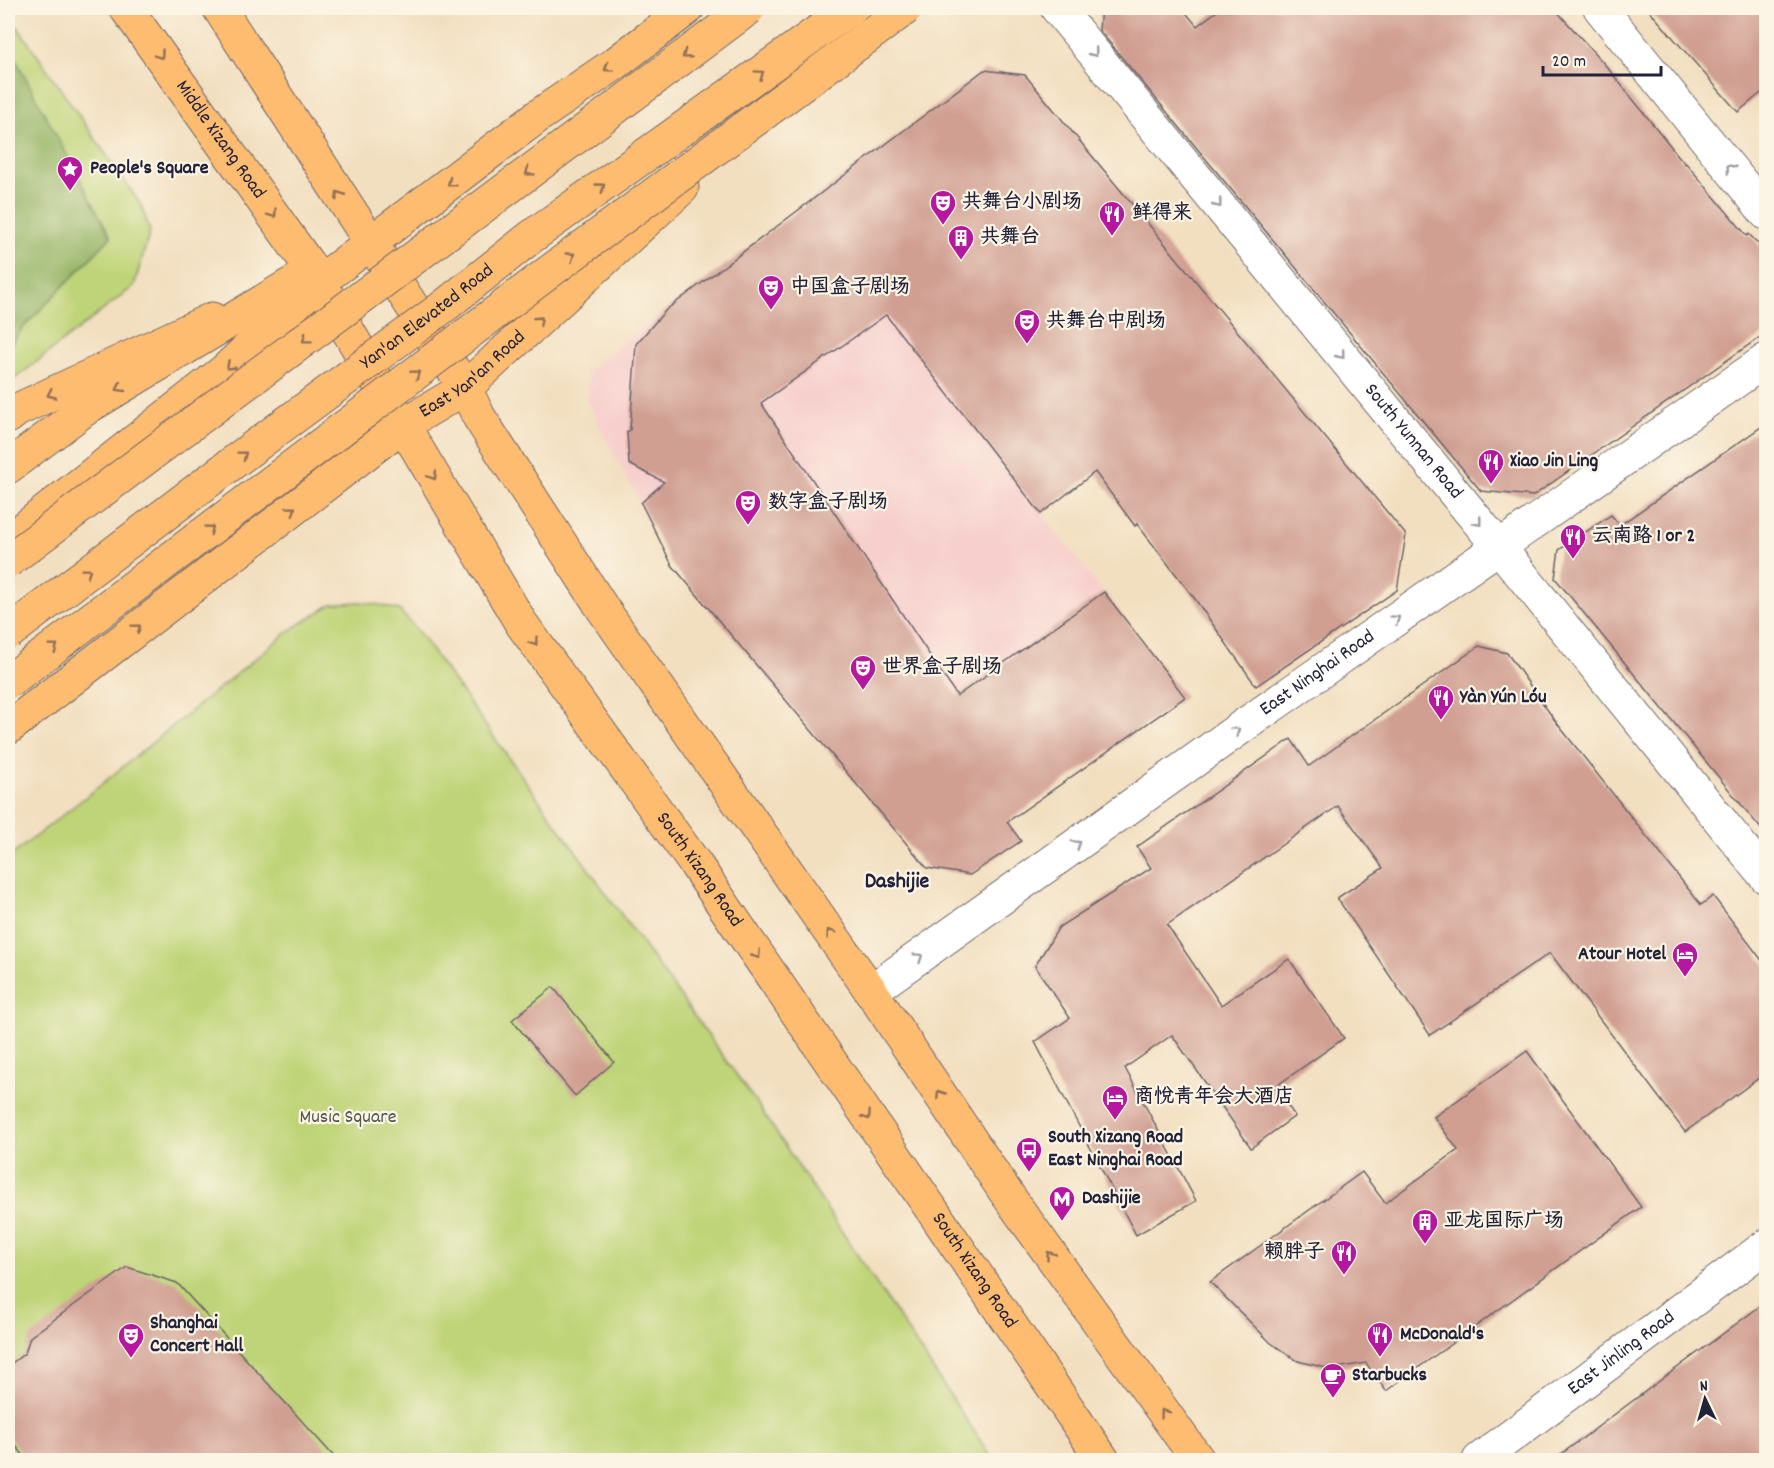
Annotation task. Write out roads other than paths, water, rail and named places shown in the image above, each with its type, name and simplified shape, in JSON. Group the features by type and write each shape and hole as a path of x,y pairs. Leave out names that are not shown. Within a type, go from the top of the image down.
{"main road":[{"name":"Middle Xizang Road","path":"126,8 316,277"},
{"path":"219,8 465,388 479,417 603,609 871,991 1004,1190 1198,1461"},
{"path":"8,467 88,407 371,244 538,116 616,63 688,8"},
{"path":"8,561 749,8"},
{"name":"Yan'an Elevated Road","path":"8,633 250,449 443,307 531,237 851,8"},
{"path":"8,682 553,269 906,8"},
{"name":"East Yan'an Road","path":"8,728 403,425 465,388 690,181 814,85 923,8"},
{"path":"8,417 17,410 316,277"},
{"path":"8,541 224,371 316,277"},
{"name":"South Xizang Road","path":"316,277 521,623 696,865 1103,1461"}],"street":[{"name":"South Yunnan Road","path":"1057,8 1767,877"},
{"path":"1600,8 1767,213"},
{"name":"East Ninghai Road","path":"871,991 1243,726 1767,360"},
{"name":"East Jinling Road","path":"1479,1461 1767,1246"}],"place":[{"name":"People's Square","path":"70,192"},
{"name":"共舞台小剧场","path":"943,226"},
{"name":"鲜得来","path":"1112,237"},
{"name":"共舞台","path":"961,261"},
{"name":"中国盒子剧场","path":"771,311"},
{"name":"共舞台中剧场","path":"1027,345"},
{"name":"Xiao Jin Ling","path":"1491,485"},
{"name":"数字盒子剧场","path":"748,526"},
{"name":"云南路 1 or 2","path":"1573,560"},
{"name":"世界盒子剧场","path":"863,691"},
{"name":"Yàn Yún Lóu","path":"1441,721"},
{"name":"Atour Hotel","path":"1685,978"},
{"name":"商悦青年会大酒店","path":"1115,1121"},
{"name":"South Xizang Road East Ninghai Road","path":"1029,1173"},
{"name":"Dashijie","path":"1062,1222"},
{"name":"亚龙国际广场","path":"1425,1245"},
{"name":"赖胖子","path":"1344,1276"},
{"name":"McDonald's","path":"1380,1358"},
{"name":"Shanghai Concert Hall","path":"131,1359"},
{"name":"Starbucks","path":"1333,1399"}],"district":[{"name":"Dashijie","path":"897,882"}],"park label":[{"name":"Music Square","path":"348,1118"}]}
